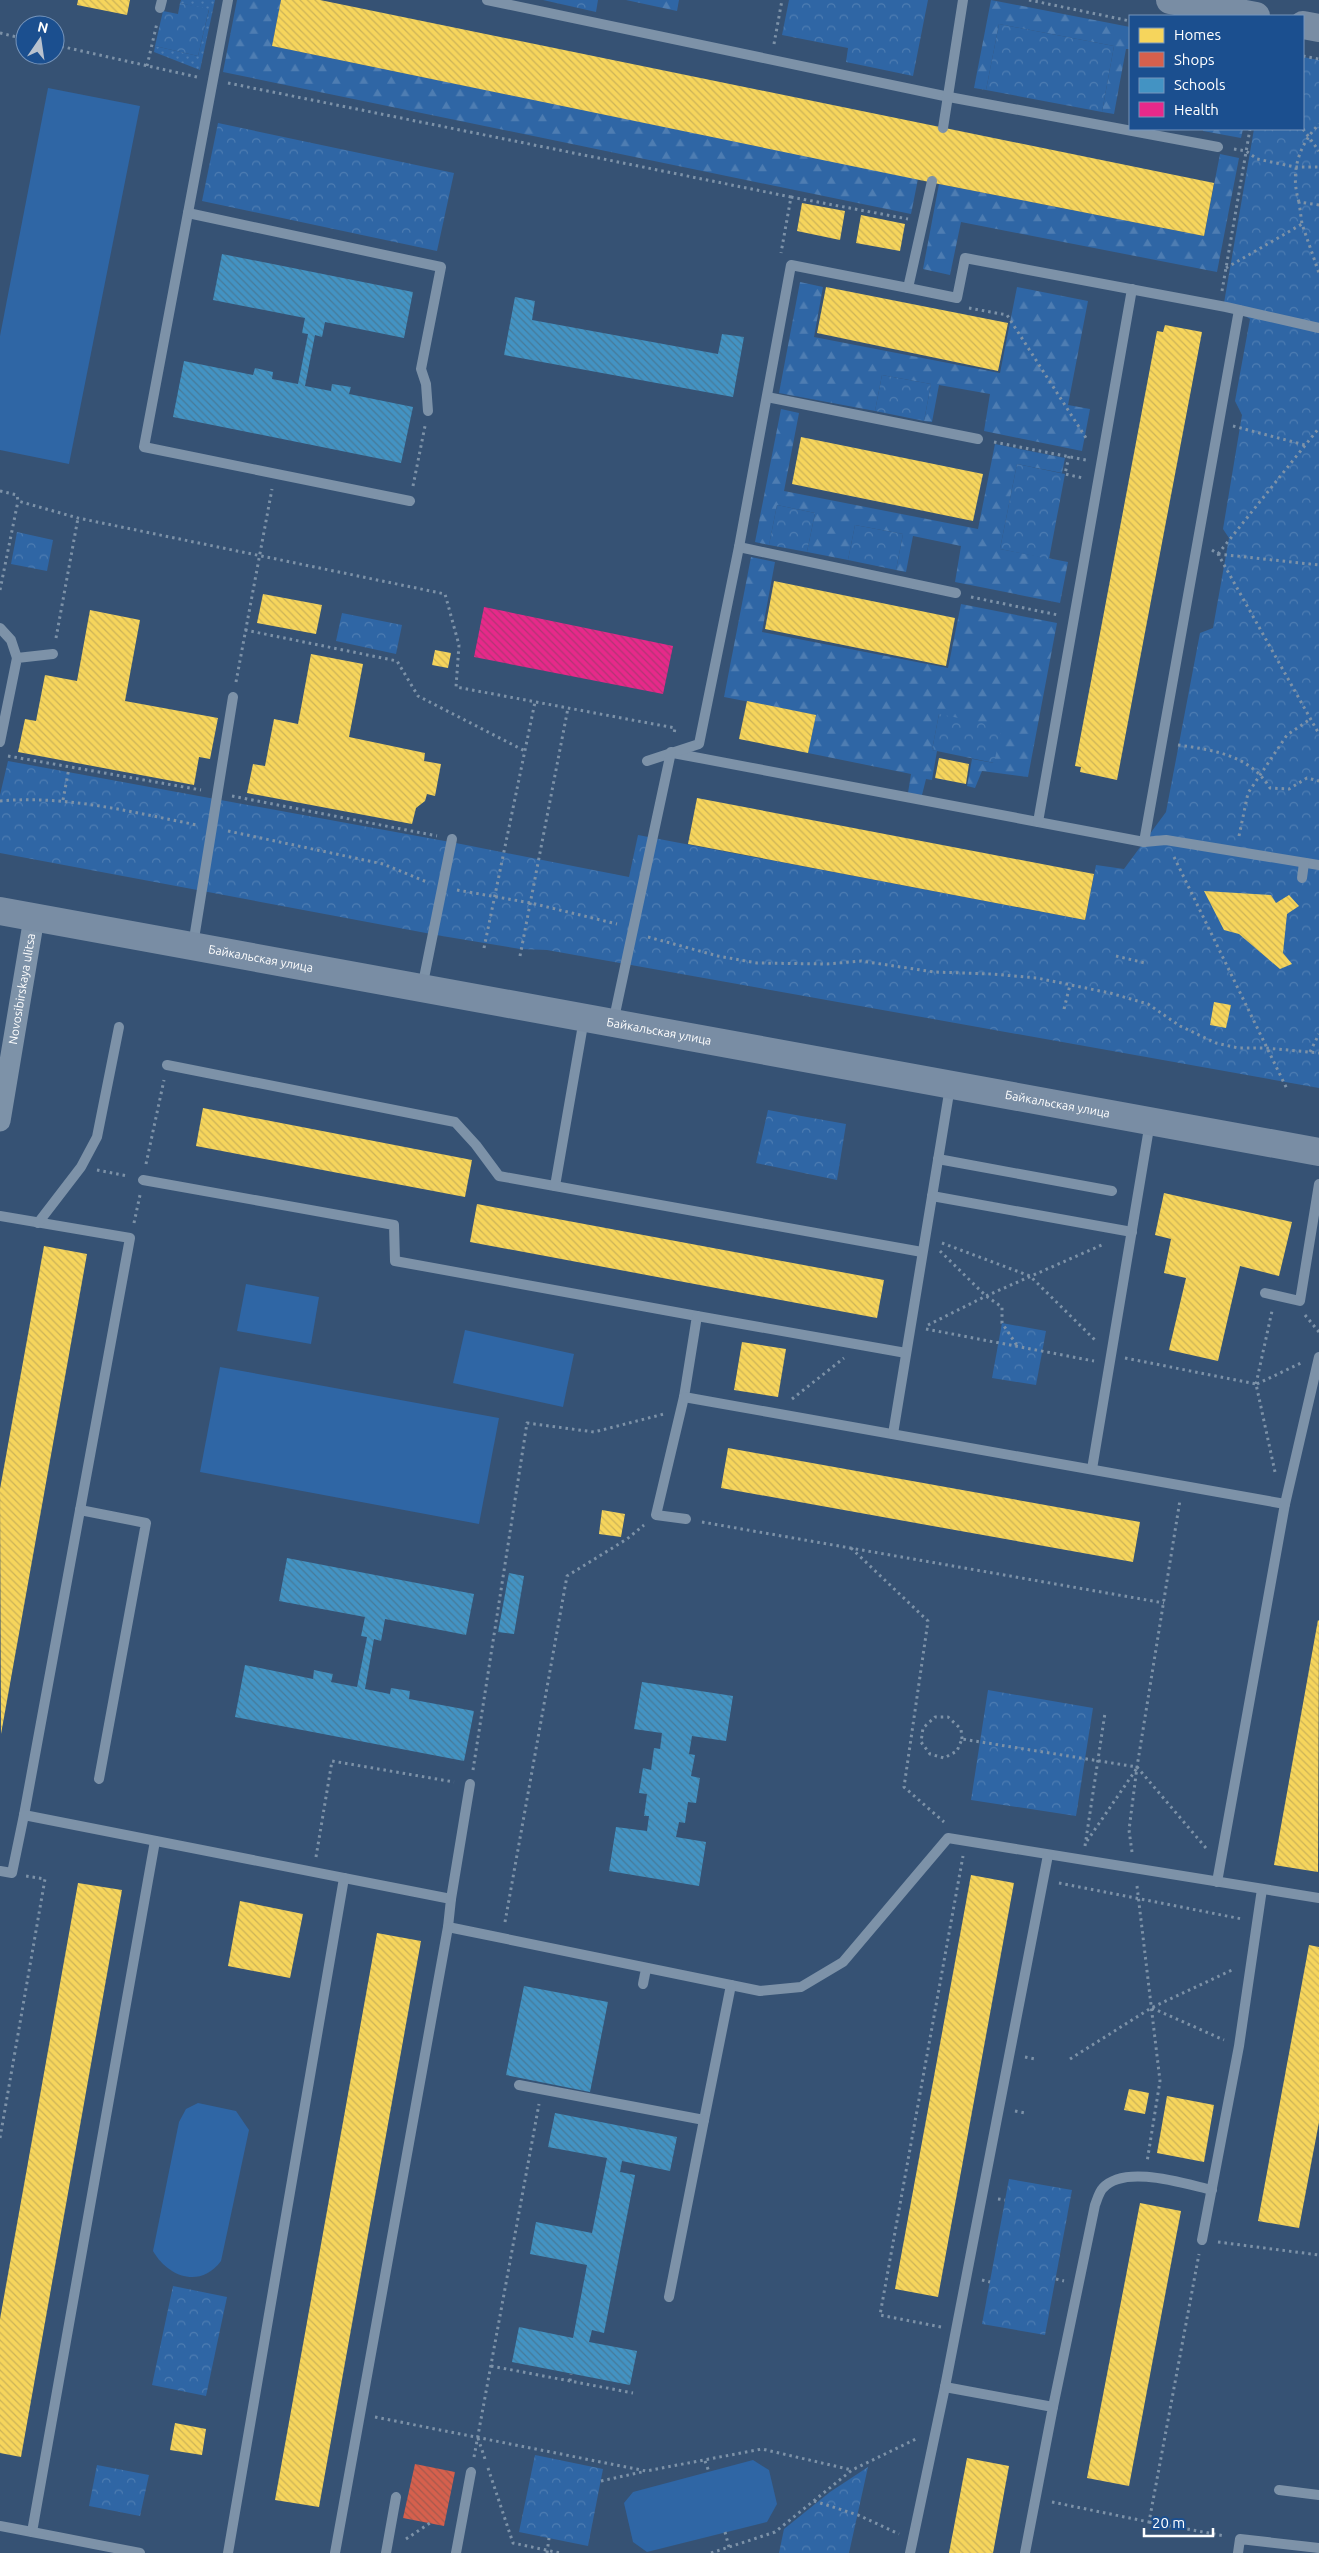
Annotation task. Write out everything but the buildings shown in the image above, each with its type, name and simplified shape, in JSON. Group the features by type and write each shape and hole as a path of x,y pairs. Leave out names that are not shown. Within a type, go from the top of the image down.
{"street":[{"path":"1170,0 1223,5 1253,15"},
{"path":"1304,25 1319,28"},
{"name":"Байкальская улица","path":"0,911 1319,1152"},
{"name":"Novosibirskaya ulitsa","path":"0,1121 34,918"}],"lane":[{"path":"228,0 144,448 410,501"},
{"path":"487,0 771,61 1129,129"},
{"path":"943,128 949,96 947,87 963,0"},
{"path":"1132,130 1218,146"},
{"path":"908,288 921,222 932,181"},
{"path":"188,213 441,267 421,369 426,384 428,411"},
{"path":"647,761 699,744 791,265 957,298 965,258 1219,306 1319,328"},
{"path":"1038,822 1132,290"},
{"path":"1144,842 1239,310"},
{"path":"767,397 978,439"},
{"path":"738,547 956,593"},
{"path":"0,628 11,640 16,658 0,742"},
{"path":"16,658 53,654"},
{"path":"192,947 233,697"},
{"path":"671,752 1144,842 1166,840 1236,853 1319,865"},
{"path":"613,1023 635,928 671,752"},
{"path":"422,989 452,839"},
{"path":"1302,878 1304,863"},
{"path":"555,1186 584,1018"},
{"path":"38,1222 81,1167 97,1137 119,1027"},
{"path":"167,1065 455,1122 476,1145 499,1176 922,1252"},
{"path":"893,1434 950,1085"},
{"path":"1092,1469 1150,1121"},
{"path":"938,1159 1112,1191"},
{"path":"143,1180 394,1225 395,1261 906,1353"},
{"path":"1270,1294 1300,1301 1319,1184"},
{"path":"932,1196 1132,1232"},
{"path":"0,1216 130,1238 24,1816 12,1873 0,1871"},
{"path":"686,1519 656,1515 684,1396 697,1316"},
{"path":"1217,1882 1285,1504 1314,1358"},
{"path":"684,1396 1285,1504"},
{"path":"80,1510 146,1523 99,1779"},
{"path":"335,2553 448,1927 470,1784"},
{"path":"24,1816 451,1899"},
{"path":"448,1927 760,1991 801,1987 843,1962 948,1838 1319,1898"},
{"path":"32,2532 155,1841"},
{"path":"910,2553 957,2330 1048,1855"},
{"path":"228,2553 344,1878"},
{"path":"1202,2240 1239,2046 1262,1889"},
{"path":"643,1984 646,1969"},
{"path":"669,2297 731,1985"},
{"path":"518,2084 704,2120"},
{"path":"1025,2553 1095,2206 1103,2188 1124,2176 1144,2176 1212,2190"},
{"path":"945,2387 1054,2407"},
{"path":"456,2553 471,2472"},
{"path":"1279,2490 1319,2495"},
{"path":"386,2552 396,2497"},
{"path":"0,2526 140,2553"},
{"path":"1238,2553 1240,2539 1319,2548"}],"path":[{"path":"771,61 782,0"},
{"path":"1028,0 1129,21"},
{"path":"147,66 161,4"},
{"path":"0,33 15,37"},
{"path":"65,47 212,80 921,222"},
{"path":"1304,56 1319,59"},
{"path":"1319,124 1308,135 1302,145 1295,167 1295,185 1302,224 1319,273"},
{"path":"1219,306 1250,130"},
{"path":"1304,130 1319,151"},
{"path":"1218,146 1246,151 1256,158 1295,167 1319,167"},
{"path":"791,197 780,253 791,265"},
{"path":"1298,202 1319,205"},
{"path":"1226,268 1302,224"},
{"path":"1007,315 1102,463"},
{"path":"410,501 428,411"},
{"path":"1219,422 1305,445"},
{"path":"1218,554 1319,428"},
{"path":"978,439 1102,463"},
{"path":"233,697 275,474"},
{"path":"0,492 17,495 18,501 0,590"},
{"path":"18,501 78,518 445,594 460,645 456,687 675,728 671,752"},
{"path":"53,654 78,518"},
{"path":"1198,541 1218,554 1319,565"},
{"path":"1218,554 1263,632 1309,720 1319,734"},
{"path":"956,593 1074,619"},
{"path":"245,630 397,661 418,696 525,752"},
{"path":"484,948 535,702"},
{"path":"520,956 568,708"},
{"path":"1236,853 1248,793 1288,735 1309,720"},
{"path":"1162,742 1222,752 1261,774 1270,788 1289,789 1307,778 1319,781"},
{"path":"63,800 69,768"},
{"path":"1166,840 1287,1089"},
{"path":"443,888 531,903 635,928 650,939 718,956 757,963 827,964 861,961 934,972 1018,976 1070,985 1148,1004 1180,1026 1216,1043 1238,1048 1266,1048 1319,1053"},
{"path":"1116,956 1145,963"},
{"path":"1064,1009 1070,985"},
{"path":"1310,1052 1319,1034"},
{"path":"130,1238 167,1065"},
{"path":"81,1167 143,1180"},
{"path":"1132,1232 986,1296 923,1328 1018,1348 1110,1360 1256,1384 1314,1358"},
{"path":"925,1236 1030,1276 1110,1360"},
{"path":"925,1236 986,1296 1002,1307 1002,1323 1018,1348"},
{"path":"1270,1294 1256,1384 1268,1445 1285,1504"},
{"path":"775,1413 860,1346"},
{"path":"313,1872 332,1761 470,1784 527,1423 594,1432 656,1416"},
{"path":"1144,2176 1160,2081 1129,1830 1137,1767 1181,1497"},
{"path":"502,1939 567,1576 627,1539 656,1515"},
{"path":"686,1519 1164,1603"},
{"path":"851,1548 928,1622 904,1787 966,1841 880,2315 957,2330"},
{"path":"1083,1860 1104,1712"},
{"path":"935,1717 948,1717 961,1729 962,1740 957,1751 944,1758 930,1754 921,1742 923,1728 935,1717"},
{"path":"962,1740 1137,1767 1206,1848 1219,1870"},
{"path":"1086,1844 1137,1767"},
{"path":"0,2138 45,1879 12,1873"},
{"path":"1043,1880 1257,1922"},
{"path":"1070,2059 1152,2008 1250,1961"},
{"path":"1152,2008 1239,2046"},
{"path":"541,2089 478,2437 513,2543 547,2552 560,2553"},
{"path":"1149,2522 1202,2240 1319,2256"},
{"path":"491,2366 633,2393"},
{"path":"570,2381 571,2374"},
{"path":"360,2414 646,2471"},
{"path":"711,2553 775,2532 852,2470 936,2428"},
{"path":"601,2481 762,2449 852,2470"},
{"path":"706,2461 708,2472"},
{"path":"1036,2498 1240,2539"},
{"path":"814,2501 858,2515 913,2540"},
{"path":"386,2552 430,2523"},
{"path":"725,2532 730,2547"},
{"path":"547,2552 549,2538"}],"green space":[{"path":"181,0 215,0 200,70 154,52 155,46 198,56 209,10 180,3"},
{"path":"237,0 281,0 272,46 918,179 911,214 223,72"},
{"path":"543,0 598,0 596,12"},
{"path":"626,0 679,0 677,11"},
{"path":"789,0 928,0 913,76 846,62 848,48 782,35"},
{"path":"991,0 1129,27 1129,49 1126,49 1114,114 1102,112 1114,46 999,24 986,90 974,88"},
{"path":"180,3 209,9 198,56 155,46 163,11 178,14"},
{"path":"999,24 1114,46 1102,112 986,90"},
{"path":"1304,57 1319,60 1319,1088 547,950 520,949 442,936 0,853 0,795 8,761 461,844 629,877 638,835 1085,920 1096,865 1124,869 1166,812 1200,633 1213,628 1229,538 1223,529 1242,415 1235,401 1250,319 1224,303 1254,130 1304,130"},
{"path":"48,88 140,106 69,464 0,450 0,336"},
{"path":"218,123 454,173 437,251 202,201"},
{"path":"1203,130 1243,130 1241,138"},
{"path":"1220,154 1239,158 1217,272 961,222 950,275 923,269 939,184 1204,236"},
{"path":"800,282 823,287 814,337 1000,373 1017,287 1088,301 1068,405 1090,409 1082,451 984,431 990,394 939,385 932,422 924,421 931,384 882,375 875,411 779,393"},
{"path":"882,375 931,384 924,421 875,411"},
{"path":"781,409 799,413 784,491 978,529 995,444 1065,458 1062,473 1017,464 1000,549 1068,562 1060,603 955,582 961,546 913,536 906,572 896,570 903,534 855,525 848,560 807,552 815,513 777,505 769,545 755,542"},
{"path":"1017,464 1065,474 1049,559 1000,549"},
{"path":"777,505 815,513 807,552 769,545"},
{"path":"855,525 903,534 896,570 848,560"},
{"path":"17,532 53,540 47,571 11,564"},
{"path":"751,557 775,562 762,632 948,668 961,604 1057,623 1028,777 982,771 975,788 967,786 972,759 994,763 939,714 932,750 937,751 932,780 926,779 922,795 908,793 911,774 808,753 816,715 724,697"},
{"path":"342,613 402,625 396,654 336,641"},
{"path":"939,714 1002,727 994,763 932,750"},
{"path":"768,1110 846,1124 837,1180 756,1163"},
{"path":"246,1284 319,1297 311,1344 237,1331"},
{"path":"1002,1323 1046,1331 1036,1385 992,1378"},
{"path":"465,1330 574,1354 563,1407 453,1383"},
{"path":"220,1367 499,1418 479,1524 200,1472"},
{"path":"988,1690 1093,1708 1076,1816 971,1800"},
{"path":"198,2103 236,2111 249,2130 221,2261 213,2270 204,2275 194,2277 176,2273 159,2260 153,2251 179,2122 186,2109"},
{"path":"1009,2179 1072,2190 1045,2335 982,2324"},
{"path":"173,2286 227,2297 206,2396 152,2385"},
{"path":"535,2455 603,2469 588,2546 519,2532"},
{"path":"753,2460 769,2470 777,2504 767,2522 647,2552 633,2542 624,2503 633,2492"},
{"path":"97,2465 149,2475 140,2516 89,2506"},
{"path":"868,2467 849,2553 779,2553 784,2529 830,2492"}]}
